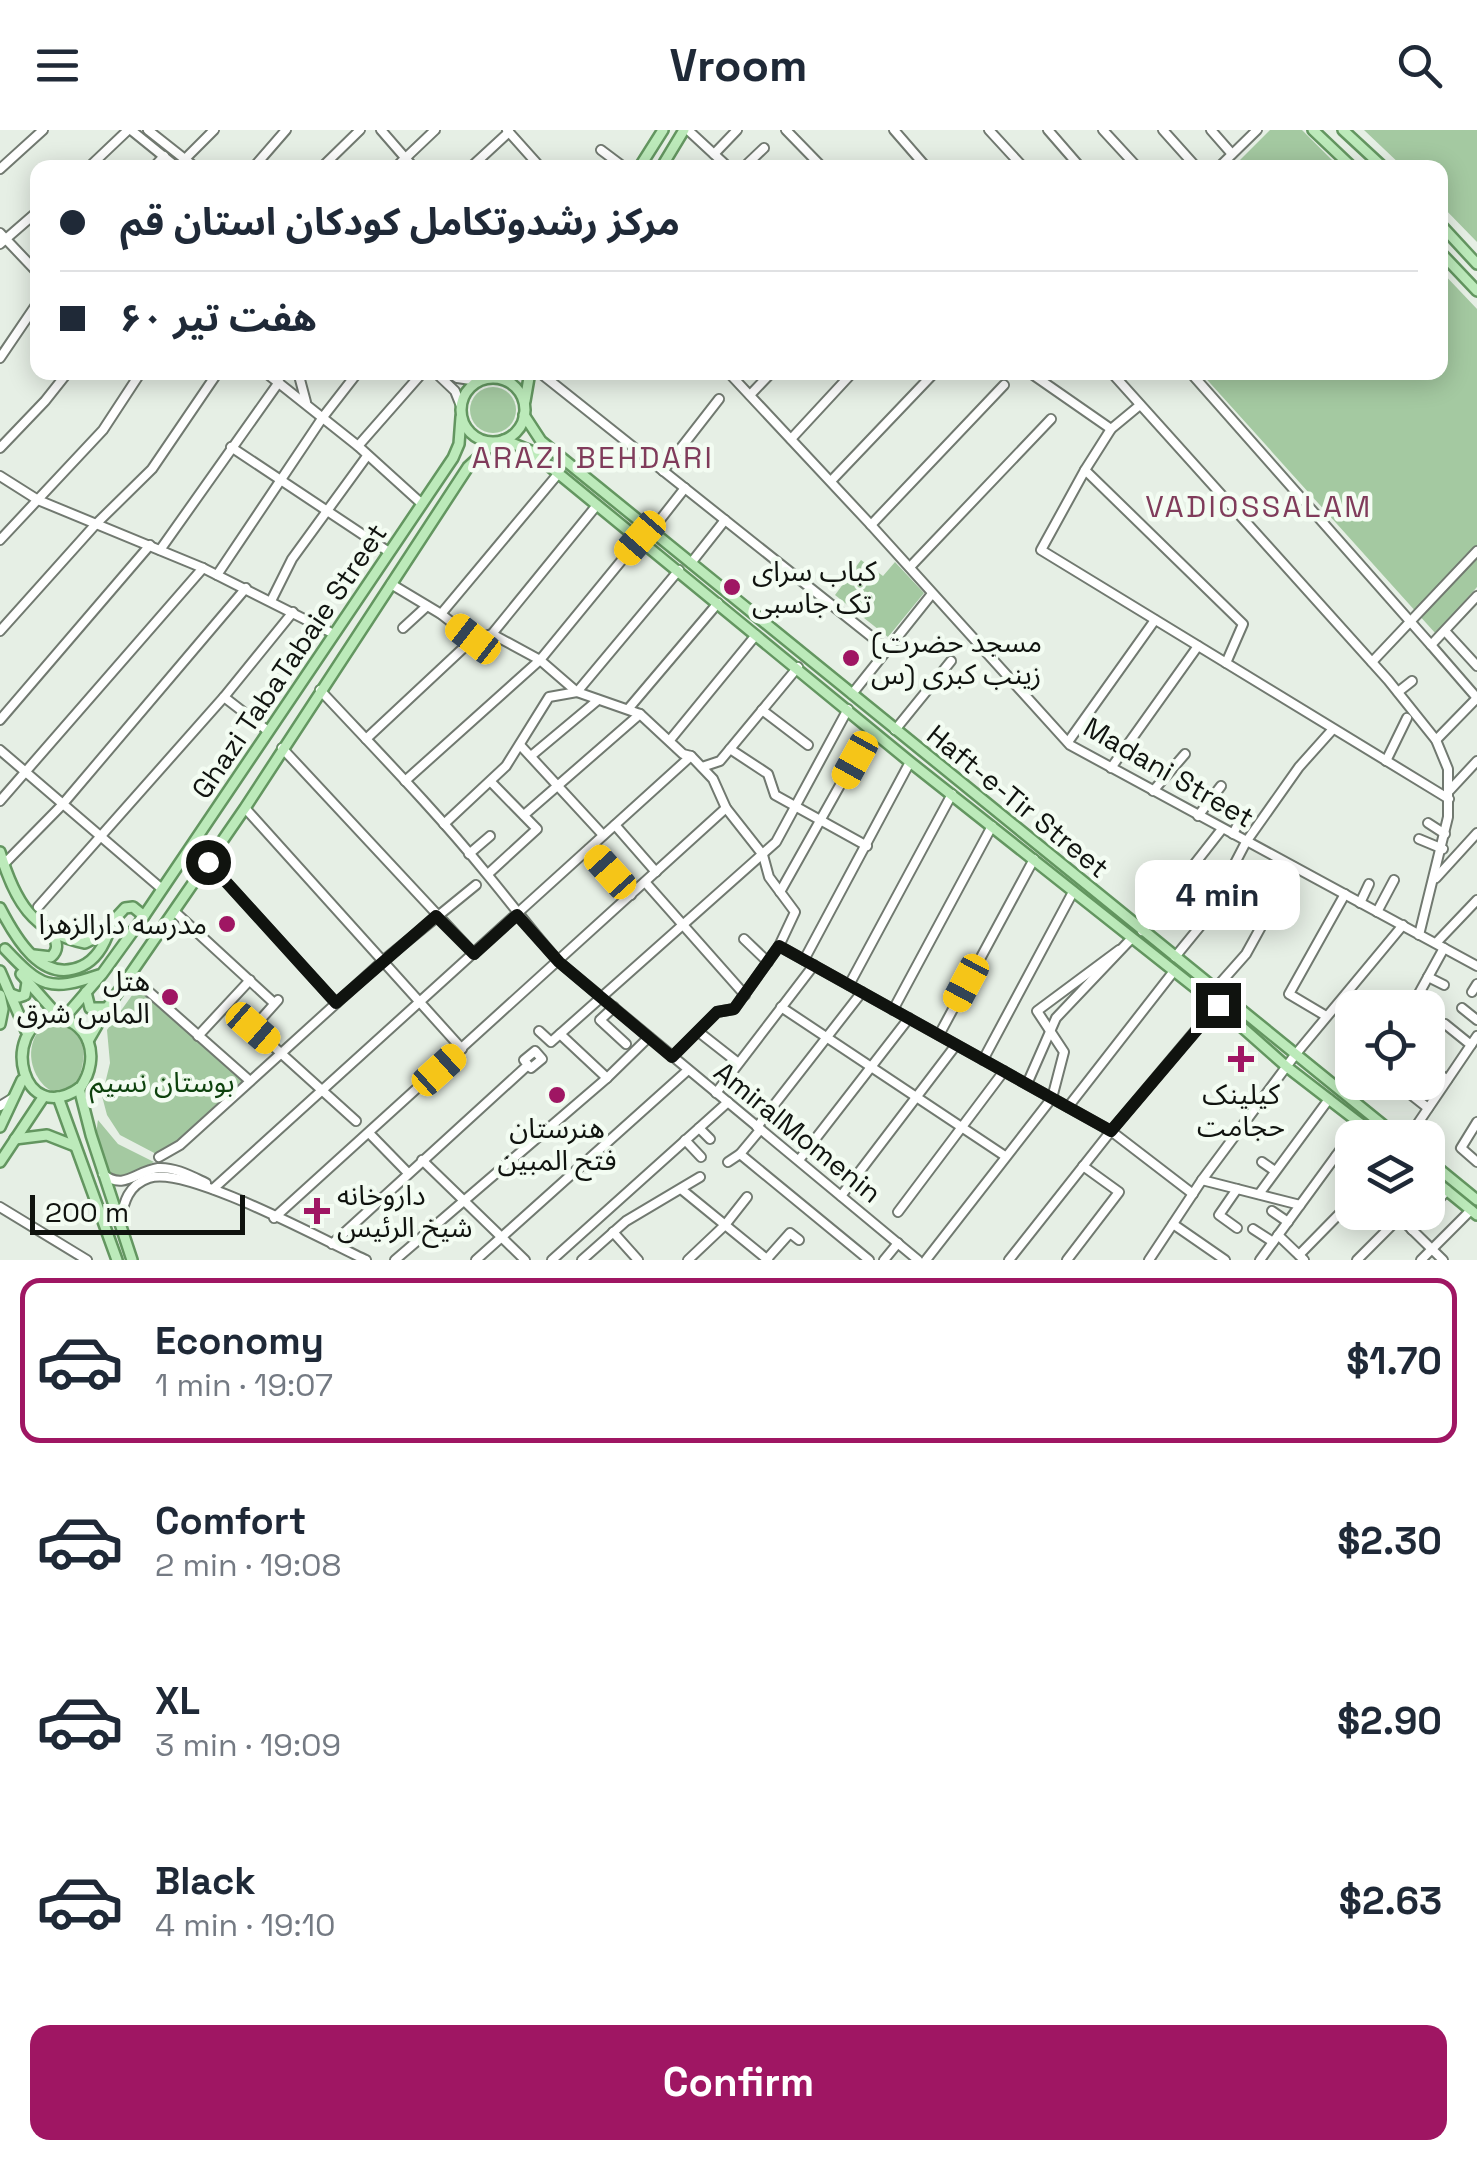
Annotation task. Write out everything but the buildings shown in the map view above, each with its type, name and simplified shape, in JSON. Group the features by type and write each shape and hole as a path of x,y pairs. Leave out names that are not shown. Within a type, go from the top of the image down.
{"main road":[{"path":"644,160 663,130"},
{"path":"665,160 686,130"},
{"path":"1313,130 1345,160"},
{"path":"1343,130 1375,160"},
{"path":"1448,233 1477,264"},
{"path":"1448,260 1477,291"},
{"path":"478,380 470,387 461,411 473,436 499,441"},
{"path":"504,380 512,385 524,409"},
{"path":"88,1041 106,1008 245,808 468,467 521,426 526,380"},
{"name":"Haft-e-Tir Street","path":"524,409 541,441 1376,1120"},
{"name":"Ghazi TabaTabaie Street","path":"61,1018 102,974 144,916 453,458 459,444 461,411"},
{"name":"Haft-e-Tir Street","path":"499,441 531,451 1356,1120"},
{"path":"531,451 532,442 541,441"},
{"path":"453,458 466,455 468,467"},
{"path":"0,852 17,900 53,932 85,942 94,940 128,907 144,916"},
{"path":"0,908 14,936 32,955 49,967 62,970 76,968 98,954 110,926"},
{"path":"32,955 45,957 55,953 53,932"},
{"path":"2,945 30,976 54,987 102,974"},
{"path":"2,945 27,982 61,1018 82,1028 88,1041 90,1068 79,1088 58,1097 44,1096 22,1080"},
{"path":"0,971 5,994 26,1031"},
{"path":"5,994 22,996 28,989 27,982"},
{"path":"86,992 90,1008 106,1008"},
{"path":"0,1024 5,994"},
{"path":"0,1126 22,1080 19,1051 26,1031 37,1021 61,1018"},
{"path":"79,1088 132,1260"},
{"path":"0,1162 44,1096"},
{"path":"58,1097 117,1260"},
{"path":"68,1128 77,1118 86,1120"},
{"path":"16,1139 47,1135 76,1148"},
{"path":"1445,1177 1475,1208"},
{"path":"1447,1190 1475,1208"}],"street":[{"path":"27,130 34,138"},
{"path":"0,169 43,130"},
{"path":"97,160 130,130 169,160"},
{"path":"148,130 185,159 214,130"},
{"path":"260,160 286,130"},
{"path":"329,160 360,130"},
{"path":"381,130 405,158 435,130"},
{"path":"686,130 720,160"},
{"path":"714,154 737,130"},
{"path":"786,130 815,160"},
{"path":"894,130 920,160"},
{"path":"990,130 1017,160"},
{"path":"1048,130 1074,160"},
{"path":"1103,130 1131,160"},
{"path":"1163,130 1189,160"},
{"path":"1211,130 1232,154"},
{"path":"1226,160 1257,130"},
{"path":"478,160 508,131 534,160"},
{"path":"751,160 764,148"},
{"path":"601,150 614,160"},
{"path":"160,160 164,156"},
{"path":"30,217 2,238 30,265"},
{"path":"0,358 30,314"},
{"path":"0,448 62,380"},
{"path":"0,540 103,430 136,380"},
{"path":"0,631 168,450 213,380"},
{"path":"276,380 422,504"},
{"path":"300,380 306,404"},
{"path":"218,575 352,380"},
{"path":"358,446 416,380"},
{"path":"443,380 454,391 461,411"},
{"path":"549,380 887,649"},
{"name":"Madani Street","path":"735,380 872,524 1068,742 1477,966"},
{"path":"750,396 765,380"},
{"path":"791,439 846,380"},
{"path":"831,481 927,380"},
{"path":"1040,380 1111,430"},
{"path":"1119,380 1372,662 1444,754 1449,795 1445,834 1419,934"},
{"path":"1197,380 1477,698 1436,740"},
{"path":"160,550 279,382"},
{"path":"872,524 1004,384"},
{"path":"663,471 719,399"},
{"path":"1140,405 1111,430 1040,550 1386,761 1449,795"},
{"path":"910,567 1051,419"},
{"path":"231,447 390,552"},
{"path":"271,601 292,559 367,456"},
{"path":"1084,470 1243,624 1226,663"},
{"path":"441,614 558,474"},
{"path":"0,476 38,500 203,568 334,634"},
{"path":"652,530 685,488"},
{"path":"366,739 473,639 492,634 596,506"},
{"path":"691,563 725,520"},
{"path":"405,781 540,660 640,538"},
{"path":"0,720 150,545"},
{"path":"1372,662 1477,552"},
{"path":"0,800 203,568"},
{"path":"444,824 491,782 520,745 549,697 577,692 679,570"},
{"path":"391,584 473,639"},
{"path":"4,864 62,805 246,588"},
{"path":"852,694 932,594"},
{"path":"1431,645 1477,596"},
{"path":"629,708 718,603"},
{"path":"403,628 427,606"},
{"path":"38,908 224,697 293,612"},
{"path":"1068,742 1155,620"},
{"path":"1445,631 1476,662"},
{"path":"492,634 540,660 577,692 640,714 683,754 691,756 719,789 726,808 763,855 769,878 796,912 779,946 734,1009 717,1012 672,1057"},
{"path":"670,740 756,635"},
{"path":"1111,768 1198,646"},
{"path":"895,730 952,661"},
{"path":"702,767 720,761 798,668"},
{"path":"1468,687 1476,680"},
{"path":"1398,692 1412,681"},
{"name":"AmiralMomenin","path":"320,690 488,874 517,915 559,962 922,1260"},
{"path":"224,697 268,731"},
{"path":"531,756 598,700"},
{"path":"539,1031 552,1042 776,842 848,709"},
{"path":"762,710 808,745"},
{"path":"524,815 640,714"},
{"path":"1386,761 1407,718"},
{"path":"1175,957 1206,919 1246,842 1299,767 1333,728"},
{"path":"780,892 871,730"},
{"path":"520,745 603,836"},
{"path":"282,748 474,954"},
{"path":"730,749 768,774 776,795 867,846"},
{"path":"0,750 162,890"},
{"path":"1154,792 1185,754"},
{"path":"213,1189 691,756"},
{"path":"1449,795 1477,761"},
{"path":"804,960 910,762"},
{"path":"488,874 537,829 491,782"},
{"path":"1198,816 1221,786"},
{"path":"849,985 952,794"},
{"path":"245,808 462,1049"},
{"path":"274,1218 726,808"},
{"path":"1233,834 1242,816"},
{"path":"1428,823 1445,834"},
{"path":"615,825 656,872"},
{"path":"894,1010 992,826"},
{"path":"1142,930 1222,829"},
{"path":"1434,880 1477,833"},
{"path":"470,854 490,836"},
{"path":"1419,839 1442,849"},
{"path":"589,849 631,895"},
{"path":"939,1035 1034,859"},
{"path":"208,862 336,1003"},
{"path":"1215,989 1246,954 1294,867"},
{"path":"1377,912 1394,880"},
{"path":"645,882 745,994"},
{"path":"1360,903 1368,884"},
{"path":"160,1157 180,1145 384,960 476,885"},
{"path":"983,1060 1073,892"},
{"path":"1326,1016 1289,994 1345,894"},
{"path":"1409,981 1422,988 1440,946 1477,900"},
{"path":"175,912 276,1002 253,1028 356,1121"},
{"path":"1152,1259 1202,1180 1295,1055 1402,926"},
{"path":"744,939 768,962"},
{"path":"1028,1084 1056,1018 1131,939"},
{"path":"779,946 1111,1131 1193,1194"},
{"path":"922,1260 1052,1098 1064,1052 1037,1011 1120,950"},
{"path":"716,1093 814,965"},
{"path":"1068,1107 1174,972"},
{"path":"130,975 250,1081"},
{"path":"1428,977 1444,986"},
{"path":"198,1036 250,980"},
{"path":"728,1162 740,1154 862,992"},
{"path":"1009,1260 1218,1005"},
{"path":"781,1007 1005,1156"},
{"path":"614,1008 600,1020 626,1044"},
{"path":"1462,1008 1477,1020"},
{"path":"799,1160 909,1018"},
{"path":"1445,1024 1471,1045"},
{"path":"700,1033 738,1062"},
{"path":"560,1034 607,1078"},
{"path":"1420,1120 1477,1036"},
{"path":"395,1260 607,1078 649,1037"},
{"path":"841,1196 956,1045"},
{"path":"332,1244 528,1064"},
{"path":"476,1260 688,1070"},
{"path":"898,1212 1004,1072"},
{"path":"0,1106 13,1098"},
{"path":"1258,1194 1315,1126 1328,1099"},
{"path":"1417,1100 1428,1108"},
{"path":"552,1260 728,1102"},
{"path":"1477,1122 1473,1138 1461,1148 1477,1162"},
{"path":"699,1128 710,1139"},
{"path":"369,1133 408,1173"},
{"path":"685,1140 701,1157"},
{"path":"1277,1149 1286,1156"},
{"path":"740,1154 869,1260"},
{"path":"1260,1260 1335,1157"},
{"path":"422,1160 525,1260"},
{"path":"1262,1162 1275,1171"},
{"path":"1067,1260 1119,1192 1083,1166"},
{"path":"103,1174 125,1182 162,1168 190,1176 366,1260"},
{"path":"120,1224 127,1194 150,1177 170,1175 213,1189"},
{"path":"582,1260 613,1232 700,1177"},
{"path":"1202,1180 1300,1205"},
{"path":"681,1189 767,1260 790,1233 799,1240"},
{"path":"1237,1190 1219,1216 1237,1228"},
{"path":"688,1260 725,1225 747,1197"},
{"path":"0,1207 87,1260"},
{"path":"1421,1260 1475,1208"},
{"path":"1272,1211 1288,1222"},
{"path":"1253,1229 1302,1257 1335,1219"},
{"path":"1173,1224 1225,1260"},
{"path":"1357,1260 1384,1230"},
{"path":"1412,1230 1443,1260"},
{"path":"613,1232 638,1260"},
{"path":"884,1260 898,1243"}],"green space":[{"path":"1270,130 1302,130 1332,160 1240,160"},
{"path":"1364,130 1477,130 1477,242 1448,212 1448,160 1396,160"},
{"path":"1448,278 1477,309 1477,587 1436,634 1207,380 1448,380"},
{"path":"493,387 509,394 516,410 509,426 493,433 477,426 470,410 477,394"},
{"path":"861,560 883,576 895,562 924,593 888,637 835,595"},
{"name":"بوستان نسیم","path":"138,987 243,1080 160,1156 120,1135 107,1115 102,1096 110,1063 107,1030"},
{"path":"48,1021 69,1023 83,1048 75,1086 64,1093 52,1091 34,1070 31,1054 35,1037"},
{"path":"98,1120 118,1144 154,1162 120,1179 113,1175 100,1154"}],"place":[{"name":"کباب سرای تک جاسبی","path":"732,587"},
{"name":"(مسجد حضرت زینب کبری (س","path":"851,658"},
{"name":"مدرسه دارالزهرا","path":"227,924"},
{"name":"هتل الماس شرق","path":"170,997"},
{"name":"کیلینک حجامت","path":"1241,1059"},
{"name":"هنرستان فتح المبین","path":"557,1095"},
{"name":"داروخانه شیخ الرئیس","path":"317,1211"}],"district":[{"name":"ARAZI BEHDARI","path":"593,458"},
{"name":"VADIOSSALAM","path":"1259,507"}],"route":[{"path":"208,862 336,1003 436,916 474,954 517,915 559,962 672,1057 717,1012 734,1009 779,946 1111,1131 1218,1005"}]}
